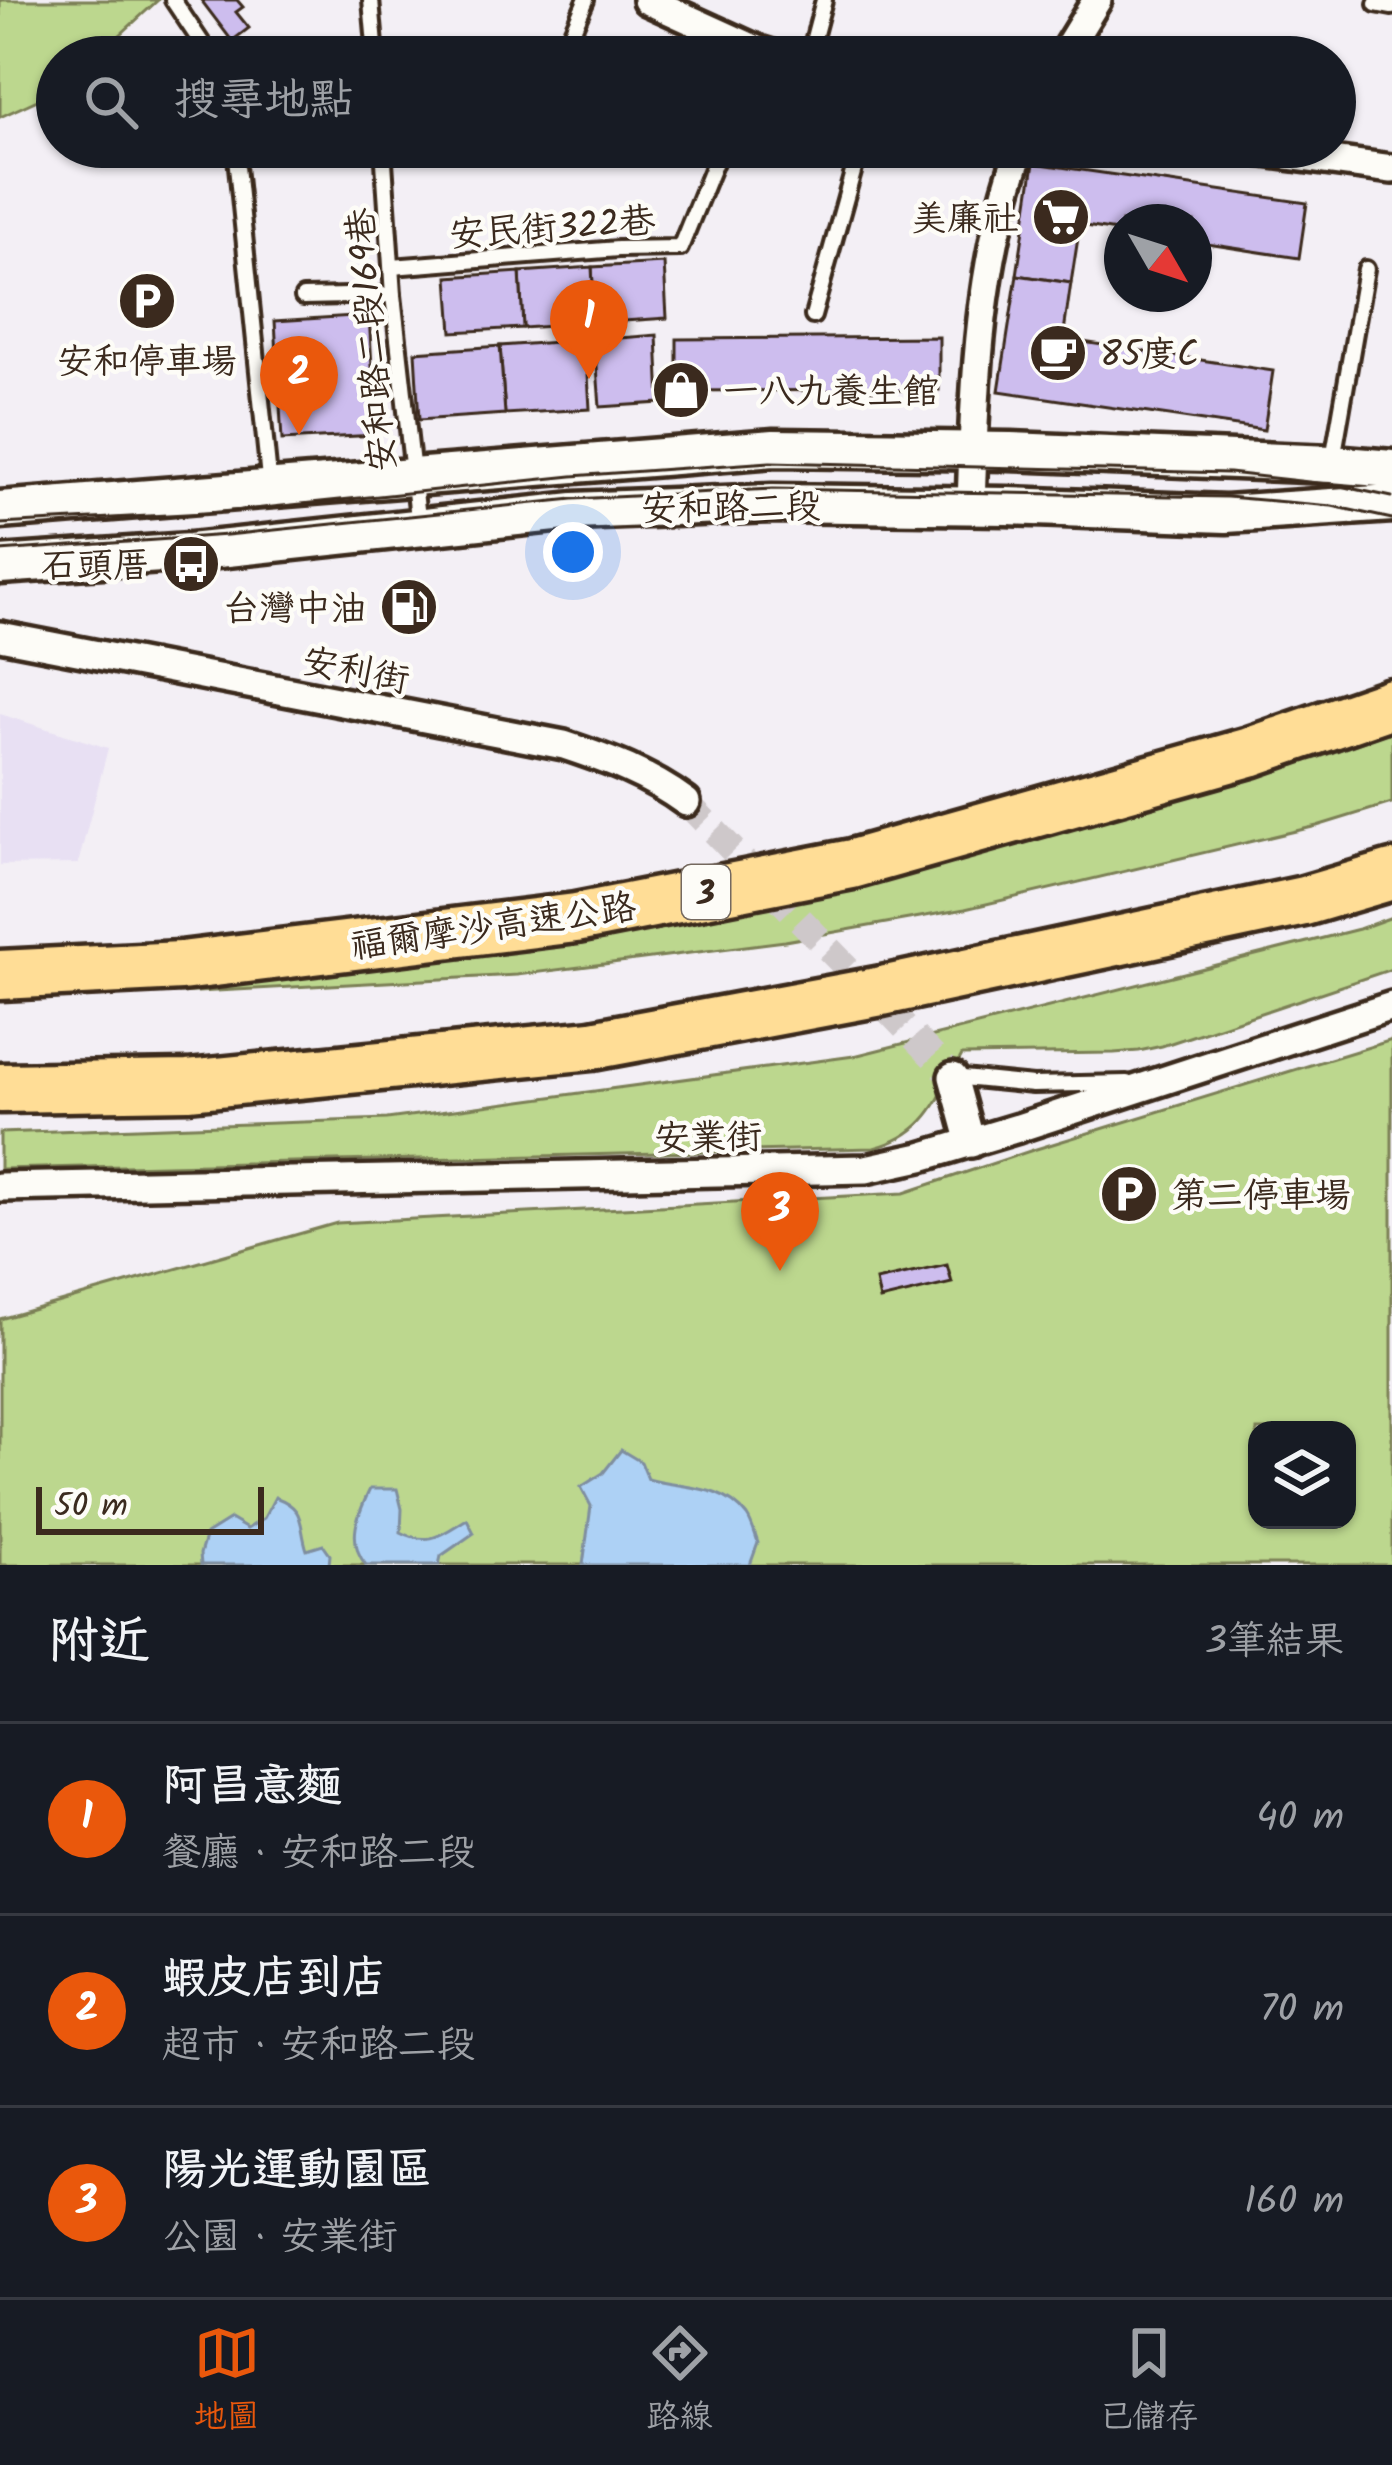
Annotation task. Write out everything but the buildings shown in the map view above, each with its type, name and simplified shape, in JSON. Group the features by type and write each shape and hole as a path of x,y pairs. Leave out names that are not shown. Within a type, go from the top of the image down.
{"highway":[{"name":"福爾摩沙高速公路","path":"0,975 181,966 553,921 806,873 1250,752 1392,703"},
{"path":"0,1088 188,1084 592,1045 926,982 1304,901 1392,875"}],"main road":[{"name":"安和路二段","path":"0,510 774,448 973,450 1392,470"},
{"name":"安和路二段","path":"0,565 190,552 618,509 772,503 1226,514 1392,503"}],"street":[{"path":"647,0 724,36"},
{"path":"1075,36 1095,3"},
{"path":"1356,164 1392,169"},
{"path":"970,506 982,307 1014,168"},
{"name":"安利街","path":"0,637 564,746 618,763 686,802"},
{"name":"安業街","path":"0,1187 866,1169 971,1143 1392,1006"},
{"path":"953,1077 971,1143"}],"lane":[{"path":"173,0 197,36"},
{"path":"371,0 374,36"},
{"path":"570,36 586,0"},
{"path":"815,36 824,0"},
{"path":"237,168 271,490"},
{"name":"安和路二段169巷","path":"385,168 393,296 419,527"},
{"name":"安民街322巷","path":"392,266 680,248 712,168"},
{"path":"813,316 854,168"},
{"path":"1332,464 1366,269"},
{"path":"303,297 393,296"},
{"path":"953,1077 1033,1085 1156,1082"}],"shaded area":[{"path":"0,714 108,748 78,864 0,865"}],"green space":[{"path":"0,0 158,0 119,36 36,36 36,101 0,117"},
{"path":"1392,731 1392,803 1317,826 965,909 785,941 517,975 178,993 413,953 780,905 1317,758"},
{"path":"1392,917 1392,969 1162,1046 1114,1053 962,1055 919,1124 874,1148 0,1169 0,1133 387,1119 854,1056"},
{"path":"1392,1040 1392,1565 0,1565 0,1319 337,1223 904,1193"}],"water":[{"path":"621,1450 641,1462 648,1479 702,1489 737,1506 749,1519 758,1543 750,1565 583,1565 591,1506 581,1487 603,1473"},
{"path":"370,1489 397,1489 401,1532 436,1537 467,1519 474,1533 441,1556 439,1565 366,1565 355,1537"},
{"path":"275,1497 297,1512 307,1550 323,1545 330,1555 329,1565 201,1565 206,1534 230,1519 247,1529 264,1518"}],"tunnel":[{"path":"686,802 953,1077"}],"tram line":[{"path":"0,524 223,512 572,476 770,462 1229,473 1336,485 1392,497"},
{"path":"0,551 227,535 573,499 773,489 1227,497 1332,506 1392,519"}],"place":[{"name":"美廉社","path":"1061,217"},
{"name":"安和停車場","path":"147,301"},
{"name":"85度C","path":"1058,353"},
{"name":"阿昌意麵","path":"589,379"},
{"name":"一八九養生館","path":"681,390"},
{"name":"蝦皮店到店","path":"299,435"},
{"name":"石頭厝","path":"191,564"},
{"name":"台灣中油","path":"409,607"},
{"name":"第二停車場","path":"1129,1194"},
{"name":"陽光運動園區","path":"780,1271"}]}
